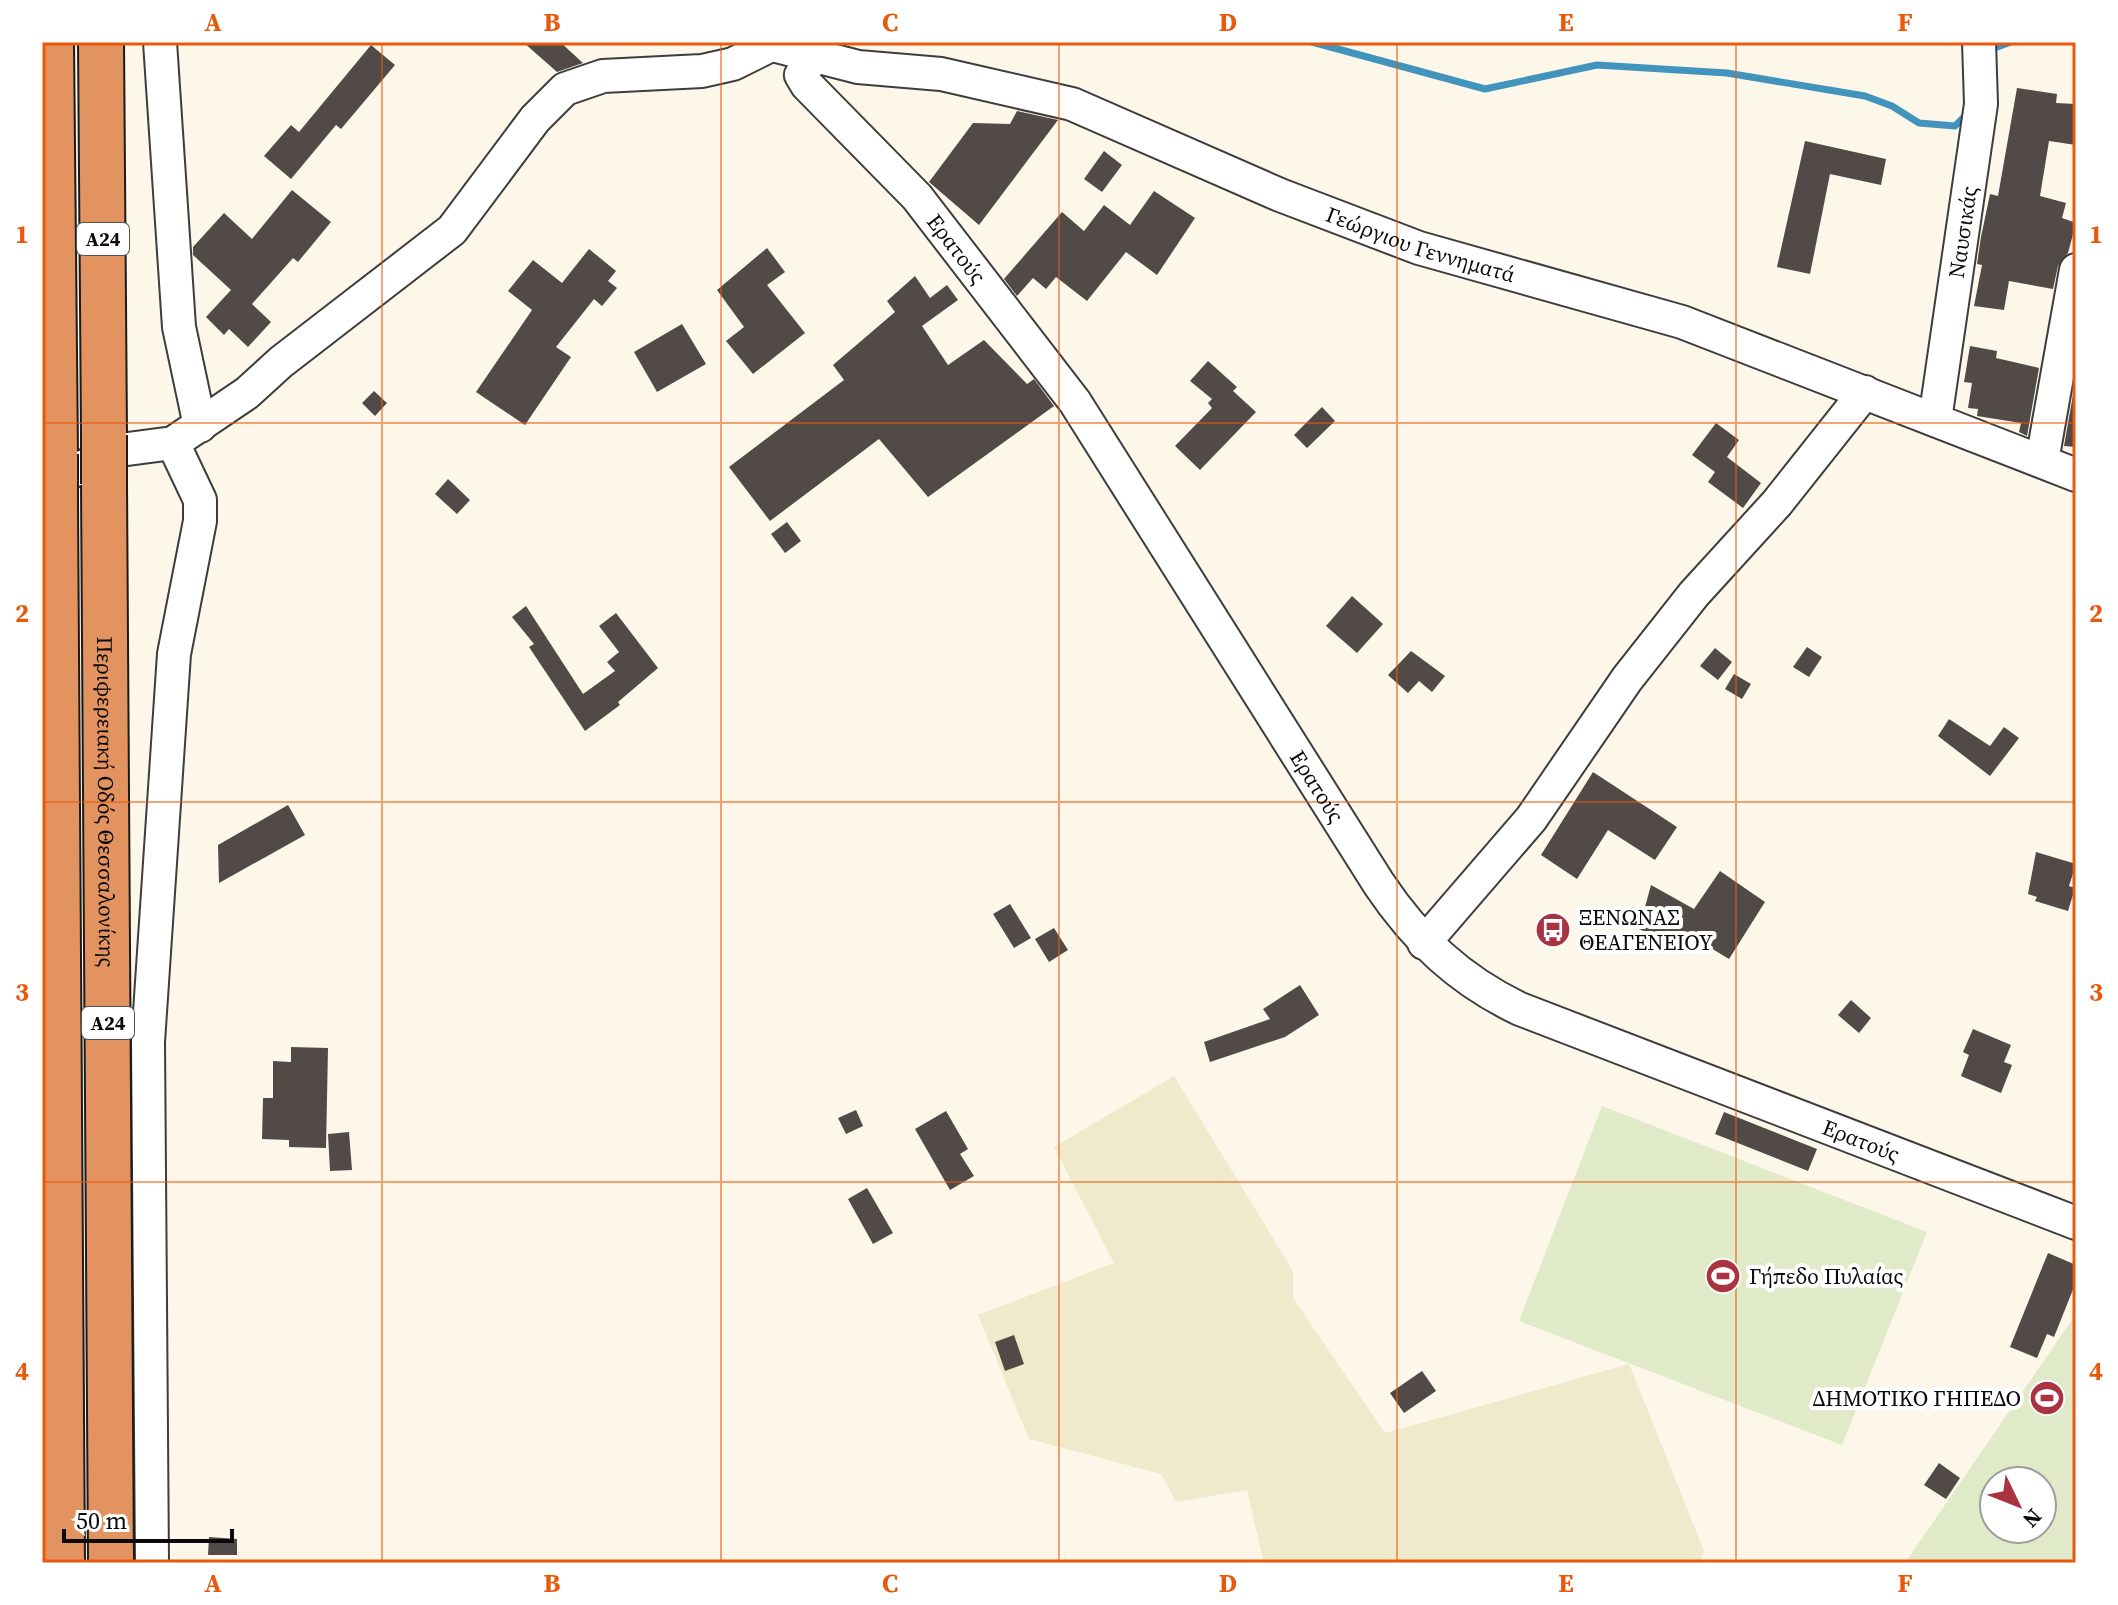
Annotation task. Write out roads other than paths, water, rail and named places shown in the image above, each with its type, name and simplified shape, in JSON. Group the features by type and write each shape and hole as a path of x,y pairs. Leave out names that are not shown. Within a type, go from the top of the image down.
{"highway":[{"name":"Α24","path":"51,42 51,480 62,1563"},
{"name":"Περιφερειακή Οδός Θεσσαλονίκης","path":"101,42 111,1563"}],"street":[{"path":"160,42 179,327 200,426"},
{"name":"Ναυσικάς","path":"1935,420 1981,104 1979,42"},
{"path":"51,480 120,450 173,443 247,393 281,362 452,230 535,119 565,89 603,76 702,71 733,64 765,44"},
{"name":"Γεώργιου Γεννηματά","path":"765,44 858,67 941,74 1072,104 1280,195 1419,248 1682,322 2076,475"},
{"name":"Ερατούς","path":"812,58 801,75 807,85 917,197 1095,431 1379,884 1424,943 1471,983 1520,1009 2076,1223"},
{"path":"2042,461 2076,270"},
{"path":"1424,943 1531,819 1627,679 1694,594 1777,503 1865,392"},
{"path":"152,1563 148,1042 174,654 200,521 200,500 173,443"}],"waterway":[{"path":"1312,42 1485,89 1597,65 1727,73 1865,96 1892,106 1919,123 1955,126 1967,114"},
{"path":"1989,50 2011,42"}],"place":[{"name":"ΞΕΝΩΝΑΣ ΘΕΑΓΕΝΕΙΟΥ","path":"1553,930"},
{"name":"Γήπεδο Πυλαίας","path":"1723,1276"},
{"name":"ΔΗΜΟΤΙΚΟ ΓΗΠΕΔΟ","path":"2047,1398"}]}
